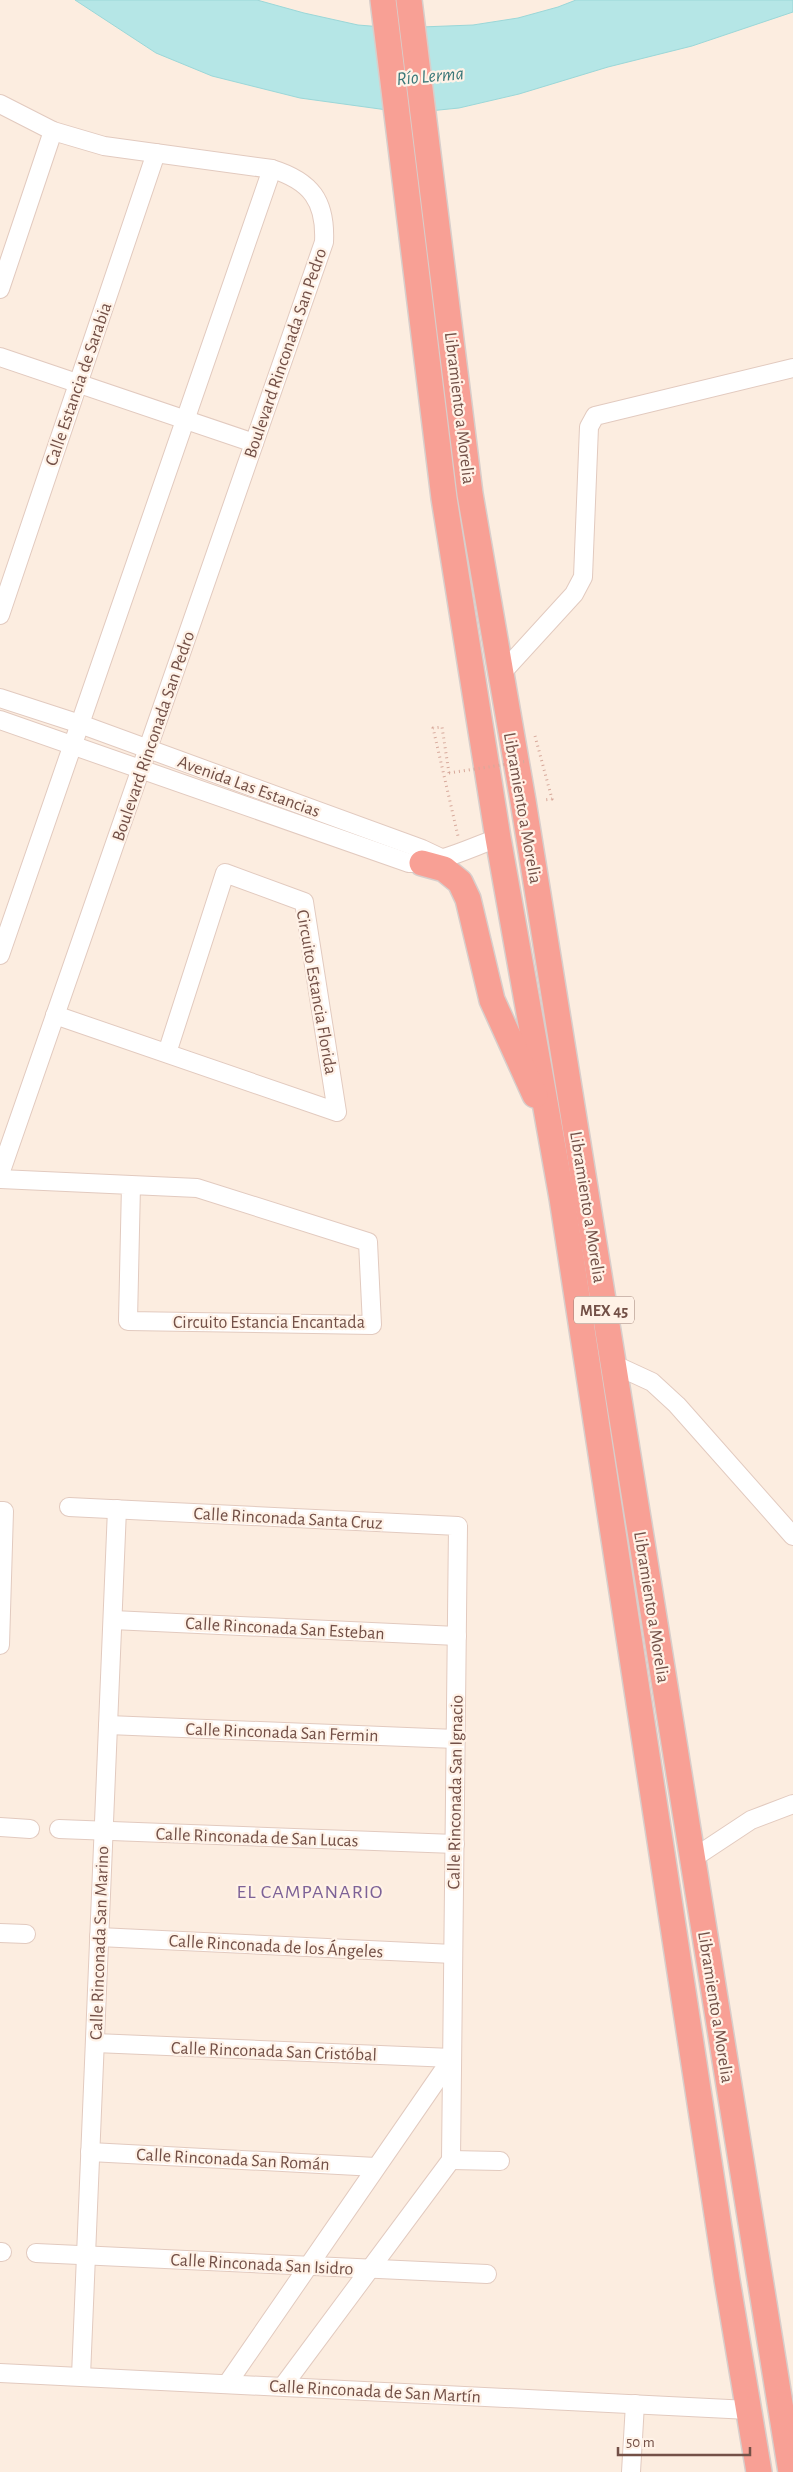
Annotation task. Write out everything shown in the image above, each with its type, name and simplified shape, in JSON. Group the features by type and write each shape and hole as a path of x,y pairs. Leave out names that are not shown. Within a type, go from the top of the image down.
{"highway":[{"name":"Libramiento a Morelia","path":"383,0 415,150 470,494 526,821 790,2472"},
{"name":"Libramiento a Morelia","path":"409,0 415,150 444,498 498,838 550,1130 759,2472"},
{"path":"431,861 460,882 468,899 492,1000 550,1130"}],"street":[{"name":"Boulevard Rinconada San Pedro","path":"0,104 53,131 104,146 272,169 291,175 308,187 319,203 325,222 324,242 55,1015 5,1143 0,1174"},
{"path":"0,288 53,131"},
{"name":"Calle Estancia de Sarabia","path":"0,615 156,153"},
{"path":"0,955 272,169"},
{"path":"0,357 254,443"},
{"path":"500,675 574,594 582,577 589,427 595,416 793,368"},
{"name":"Avenida Las Estancias","path":"0,698 80,724 422,849 431,861"},
{"name":"Avenida Las Estancias","path":"0,720 409,863 431,861 498,838"},
{"name":"Circuito Estancia Florida","path":"55,1015 337,1112 304,902 225,873 167,1053"},
{"name":"Circuito Estancia Encantada","path":"0,1179 197,1188 368,1242 372,1325 128,1321 131,1185"},
{"path":"613,1364 652,1382 671,1399 793,1536"},
{"name":"Calle Rinconada Santa Cruz","path":"69,1508 458,1526"},
{"name":"Calle Rinconada San Marino","path":"81,2376 117,1509"},
{"path":"0,1645 2,1511"},
{"name":"Calle Rinconada San Ignacio","path":"451,2160 458,1526"},
{"name":"Calle Rinconada San Esteban","path":"113,1620 457,1636"},
{"name":"Calle Rinconada San Fermin","path":"108,1725 456,1739"},
{"path":"692,1859 751,1820 793,1804"},
{"path":"0,1827 30,1829"},
{"name":"Calle Rinconada de San Lucas","path":"59,1829 455,1844"},
{"path":"0,1933 26,1934"},
{"name":"Calle Rinconada de los Ángeles","path":"99,1937 453,1954"},
{"name":"Calle Rinconada San Cristóbal","path":"95,2043 452,2058"},
{"path":"227,2384 452,2058"},
{"name":"Calle Rinconada San Román","path":"90,2152 376,2167"},
{"path":"283,2386 451,2160 500,2161"},
{"name":"Calle Rinconada San Isidro","path":"36,2253 487,2274"},
{"name":"Calle Rinconada de San Martín","path":"0,2373 749,2410"},
{"path":"631,2472 635,2404"}],"path":[{"path":"461,851 433,728 442,727 449,773 528,761"}],"water":[{"name":"Río Lerma","path":"75,0 257,0 358,25 395,28 473,25 518,18 576,0 793,0 793,12 692,46 608,67 519,94 459,108 409,113 300,98 212,76 156,53"}],"district":[{"name":"EL CAMPANARIO","path":"310,1891"}]}
